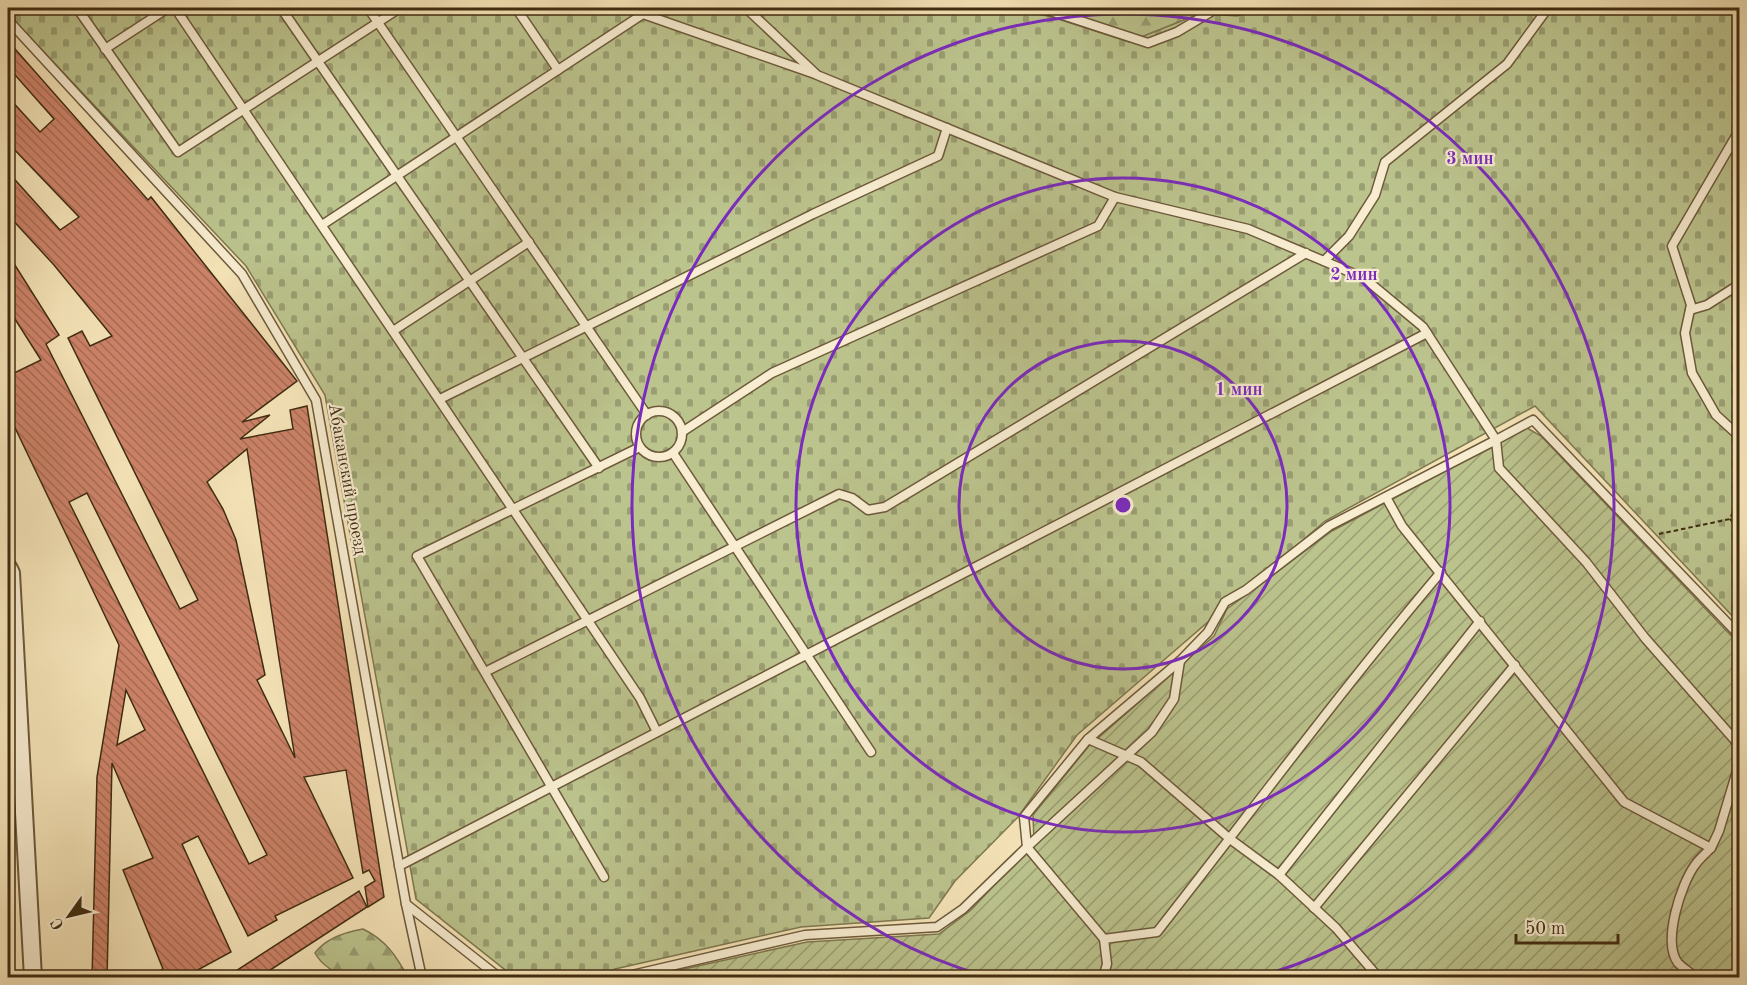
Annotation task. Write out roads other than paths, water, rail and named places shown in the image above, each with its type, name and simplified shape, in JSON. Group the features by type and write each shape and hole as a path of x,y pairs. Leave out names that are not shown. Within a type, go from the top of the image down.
{"street":[{"path":"8,567 11,573 33,978"}],"lane":[{"path":"77,8 178,152 400,8"},
{"path":"105,49 168,8"},
{"path":"175,8 640,698 657,732"},
{"path":"281,8 599,468"},
{"path":"368,8 647,415"},
{"path":"516,8 558,70"},
{"path":"746,8 818,75"},
{"path":"1041,8 1148,43 1177,32 1213,8 1237,10 1243,8"},
{"path":"1324,261 1350,236 1375,195 1384,162 1507,64 1548,8"},
{"path":"322,225 558,70 641,11 818,75 1115,197 1248,229 1364,278 1427,333 1496,440 1499,468 1586,562 1645,638 1740,747"},
{"name":"Абаканский проезд","path":"8,20 242,274 316,400 399,866 422,978"},
{"path":"440,399 938,156 947,128"},
{"path":"1740,129 1672,246 1691,305 1686,333 1692,373 1716,416 1740,437"},
{"path":"682,432 772,373 1098,226 1115,197"},
{"path":"393,331 529,243"},
{"path":"485,672 838,494 852,498 868,510 885,507 1306,253"},
{"path":"1690,310 1707,305 1740,284"},
{"path":"399,866 1427,333"},
{"path":"662,411 669,414 680,425 682,432 681,440 673,453 659,457 645,453 640,447 636,433 638,426 647,415 662,411"},
{"path":"1103,978 1107,964 1104,939 1027,847 1024,817 1088,739 1180,661 1208,633 1225,602 1246,590 1329,526 1533,420 1740,636"},
{"path":"604,877 417,556 640,447"},
{"path":"673,453 871,752"},
{"path":"1386,497 1402,526 1624,802 1711,848"},
{"path":"1104,939 1157,932 1367,660 1441,572"},
{"path":"1279,875 1480,621"},
{"path":"619,978 805,935 937,927 963,909 1152,732 1173,699 1180,661"},
{"path":"1314,908 1515,665"},
{"path":"1088,739 1141,762 1230,838 1279,875 1314,908 1379,978"},
{"path":"1696,978 1677,962 1673,946 1674,921 1680,892 1695,864 1711,848 1740,761"},
{"path":"406,904 500,978"}]}
